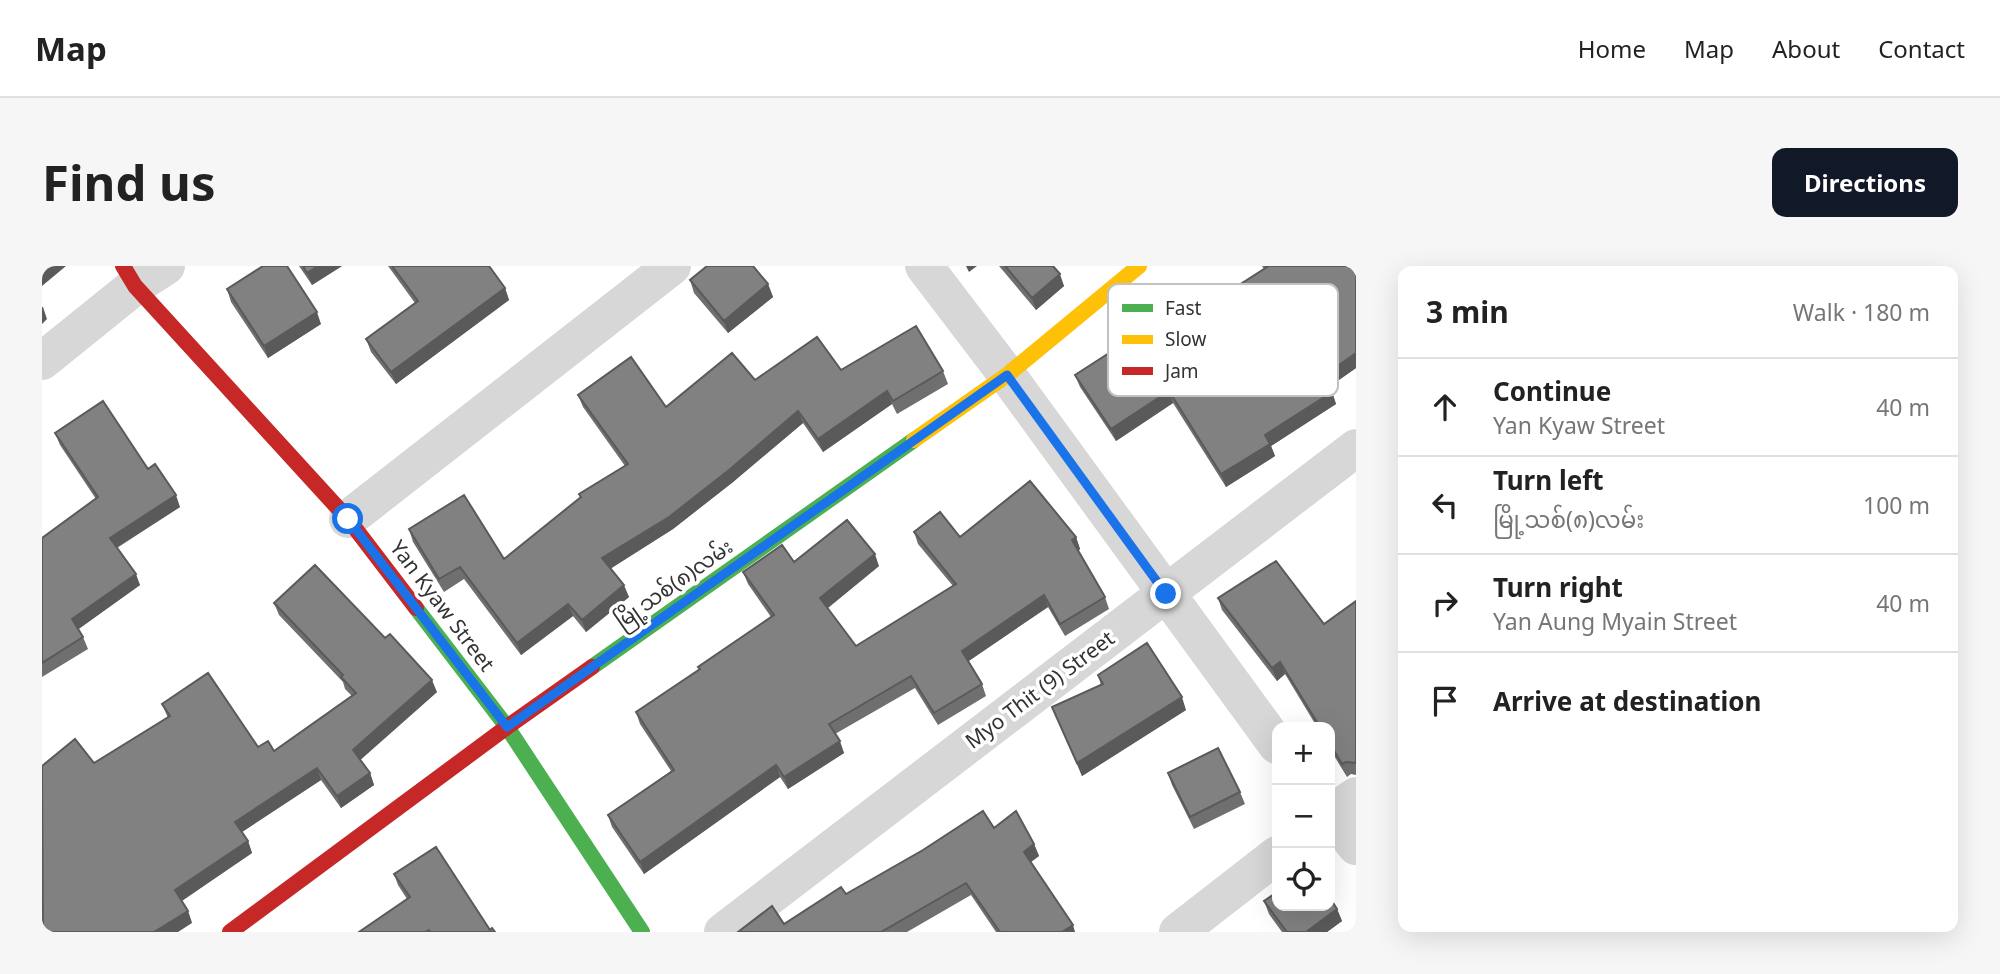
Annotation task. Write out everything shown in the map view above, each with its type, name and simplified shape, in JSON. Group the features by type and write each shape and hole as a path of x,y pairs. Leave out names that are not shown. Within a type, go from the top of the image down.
{"street":[{"path":"348,519 672,266"},
{"path":"924,266 1007,375 1272,738"},
{"name":"မြို့သစ်(၈)လမ်း","path":"1117,284 1139,266"},
{"path":"42,361 141,273"},
{"name":"Yan Kyaw Street","path":"141,273 348,519 507,727 642,932"},
{"name":"မြို့သစ်(၈)လမ်း","path":"230,932 507,727 1007,375 1108,292"},
{"name":"Myo Thit (9) Street","path":"723,932 1356,447"},
{"path":"1335,811 1356,796"},
{"path":"1335,820 1356,846"},
{"path":"1178,932 1272,859"}],"building":[{"path":"263,266 287,266 317,312 264,346 227,289"},
{"path":"303,266 318,266 307,273"},
{"path":"392,266 489,266 505,288 391,372 366,339 418,301"},
{"path":"707,266 753,266 768,284 724,321 690,280"},
{"path":"1005,266 1053,266 1060,274 1032,298"},
{"path":"1356,266 1356,353 1338,366 1338,284 1240,284 1267,267"},
{"path":"916,326 943,371 893,401 887,391 818,439 798,411 669,517 602,558 624,585 582,620 568,604 517,643 460,567 439,579 409,529 464,495 504,559 581,497 579,494 628,464 578,395 631,357 666,407 732,353 755,380 817,337 841,370"},
{"path":"1108,354 1108,396 1161,396 1111,429 1075,375"},
{"path":"1172,396 1326,396 1265,435 1270,444 1221,474"},
{"path":"103,401 148,469 155,464 176,495 110,538 136,574 72,619 83,637 42,663 42,538 98,497 55,433"},
{"path":"1030,481 1076,537 1072,540 1105,597 1060,624 1044,595 962,651 982,684 934,713 911,676 829,724 840,741 784,777 776,765 640,862 608,815 674,770 636,712 774,615 743,572 782,545 794,562 847,520 875,554 820,598 856,646 956,584 914,532 940,512 960,537"},
{"path":"1276,561 1324,624 1356,601 1356,763 1342,764 1335,752 1335,722 1317,722 1280,662 1272,668 1218,598"},
{"path":"315,565 385,638 390,634 432,680 353,750 370,773 337,796 317,768 235,822 248,841 175,890 188,911 154,932 43,932 42,766 75,739 94,763 170,716 162,704 208,673 258,747 268,741 274,751 356,693 341,677 343,675 274,603"},
{"path":"1147,643 1182,697 1077,763 1052,707 1103,684 1098,675"},
{"path":"1218,748 1240,792 1190,817 1168,773"},
{"path":"983,811 994,828 1016,811 1034,844 1024,852 1073,925 1062,932 1000,932 966,883 881,932 738,932 772,906 784,924 841,887 846,894 923,850"},
{"path":"436,847 490,930 492,928 495,932 359,932 410,897 394,874"},
{"path":"1272,895 1272,911 1334,911 1306,932 1287,932 1264,901"}],"traffic: fast":[{"path":"592,667 914,440"},
{"path":"416,608 507,727 642,932"}],"traffic: slow":[{"path":"1117,284 1139,266"},
{"path":"914,440 1007,375 1108,292"}],"traffic: jam":[{"path":"123,266 135,286 348,519 416,608"},
{"path":"230,932 592,667"}],"route":[{"path":"348,519 507,727 1007,375 1166,594"}]}
